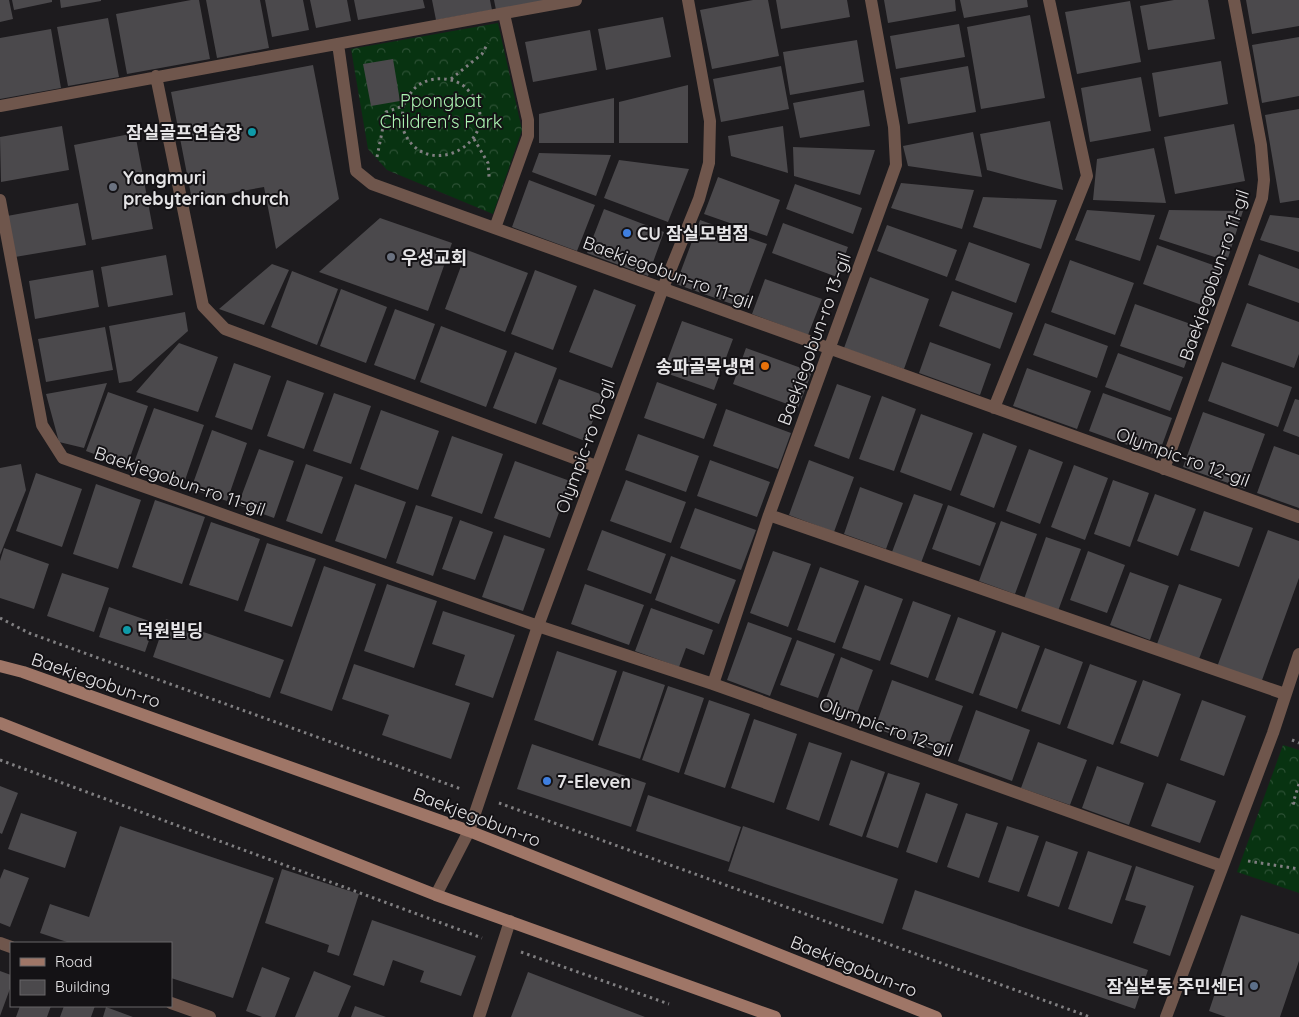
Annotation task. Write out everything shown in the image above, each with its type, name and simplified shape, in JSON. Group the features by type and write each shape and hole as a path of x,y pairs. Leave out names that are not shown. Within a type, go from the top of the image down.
{"main road":[{"path":"0,659 23,672"},
{"name":"Baekjegobun-ro","path":"0,666 23,672 469,830 936,1017"},
{"path":"0,724 436,895 775,1017"}],"street":[{"path":"0,106 576,0"},
{"name":"Olympic-ro 10-gil","path":"436,895 469,830 538,626 596,466 662,288 699,199 709,163 710,121 688,0"},
{"name":"Baekjegobun-ro 13-gil","path":"713,684 769,515 828,348 896,165 894,127 871,0"},
{"path":"994,408 1087,176 1049,0"},
{"name":"Baekjegobun-ro 11-gil","path":"1164,469 1262,198 1264,180 1261,145 1234,0"},
{"path":"495,228 528,136 528,120 504,14"},
{"path":"338,44 356,171"},
{"path":"156,76 203,306 225,329 596,466"},
{"name":"Baekjegobun-ro 11-gil","path":"356,171 372,184 828,348"},
{"name":"Baekjegobun-ro 11-gil","path":"0,200 42,426 63,458 538,626"},
{"name":"Olympic-ro 12-gil","path":"828,348 1299,517"},
{"path":"769,515 1285,694"},
{"name":"Olympic-ro 12-gil","path":"538,626 713,684 1224,861"},
{"path":"1166,1017 1299,654"},
{"path":"479,1017 510,921"},
{"path":"172,1004 210,1017"}],"path":[{"path":"452,79 482,54 504,14"},
{"path":"431,79 452,79 465,86 474,97 480,110 480,125 474,139 457,153 435,157 415,148 402,129 402,106 413,89 431,79"},
{"path":"356,171 377,159 386,112 402,106"},
{"path":"0,618 29,633 1090,1017"},
{"path":"0,760 502,946 678,1007"},
{"path":"1299,784 1293,802 1299,805"},
{"path":"1224,861 1299,869"}],"green space":[{"name":"Ppongbat Children's Park","path":"498,23 522,130 493,214 387,170 368,149 351,49"},
{"path":"1283,745 1299,750 1299,893 1237,872"}],"building":[{"path":"0,0 9,0 13,19 0,22"},
{"path":"12,0 52,0 52,2 14,10"},
{"path":"60,0 101,0 101,1 61,8"},
{"path":"199,0 210,59 127,74 116,14"},
{"path":"206,0 260,0 269,48 217,58"},
{"path":"265,0 303,0 309,30 272,37"},
{"path":"310,0 347,0 351,21 316,28"},
{"path":"354,0 423,0 425,8 358,20"},
{"path":"432,0 490,0 492,10 436,20"},
{"path":"494,0 547,0 496,10"},
{"path":"753,0 768,0 779,56 712,69 700,10"},
{"path":"776,0 847,0 850,17 781,29"},
{"path":"884,0 955,0 956,11 888,23"},
{"path":"960,0 1027,0 1028,7 964,18"},
{"path":"1174,0 1208,0 1215,39 1148,50 1140,6"},
{"path":"1246,0 1299,0 1299,26 1252,34"},
{"path":"1130,1 1141,62 1077,74 1065,12"},
{"path":"1030,15 1045,98 981,109 967,27"},
{"path":"663,17 671,57 606,70 598,29"},
{"path":"108,18 119,77 68,86 57,27"},
{"path":"959,24 965,57 896,69 890,36"},
{"path":"51,29 61,88 0,99 0,38"},
{"path":"590,30 597,70 533,82 525,42"},
{"path":"1299,37 1299,96 1262,103 1252,45"},
{"path":"857,40 864,82 790,95 783,52"},
{"path":"393,59 400,101 371,106 363,64"},
{"path":"1221,61 1228,104 1159,117 1152,73"},
{"name":"잠실골프연습장","path":"313,65 339,199 276,249 264,187 192,200 171,92"},
{"path":"781,66 789,109 721,122 713,79"},
{"path":"968,66 976,112 908,124 900,78"},
{"path":"1141,77 1151,131 1090,142 1081,88"},
{"path":"688,85 688,143 619,143 619,102"},
{"path":"864,90 870,126 800,138 793,103"},
{"path":"614,98 614,143 539,143 539,114"},
{"path":"1299,109 1299,200 1280,203 1265,115"},
{"path":"1050,121 1063,190 987,170 980,134"},
{"path":"1234,124 1245,181 1175,194 1164,137"},
{"path":"62,126 69,170 1,182 0,137"},
{"path":"783,126 788,173 731,156 728,136"},
{"path":"973,132 982,177 908,166 903,146"},
{"name":"Yangmuri prebyterian church","path":"135,133 153,229 92,240 74,145"},
{"path":"793,147 875,150 860,195 794,176"},
{"path":"1154,148 1166,203 1093,200 1097,159"},
{"path":"539,153 611,155 596,196 532,172"},
{"path":"619,160 689,169 668,222 604,198"},
{"path":"718,177 780,200 767,236 704,214"},
{"path":"529,180 595,205 577,251 512,227"},
{"path":"901,183 974,190 962,229 891,208"},
{"path":"795,184 862,208 853,234 786,209"},
{"path":"983,197 1057,200 1041,249 973,227"},
{"path":"78,203 86,245 15,257 7,216"},
{"path":"604,209 664,232 648,276 587,253"},
{"path":"1087,210 1155,215 1140,261 1075,240"},
{"path":"1169,210 1243,211 1227,261 1159,239"},
{"path":"1270,215 1299,218 1299,252 1260,240"},
{"name":"우성교회","path":"380,218 452,243 428,311 319,272"},
{"path":"700,220 767,244 743,308 676,284"},
{"path":"783,223 848,247 837,277 772,253"},
{"path":"887,225 957,250 947,277 877,251"},
{"path":"969,242 1030,264 1016,303 955,280"},
{"path":"1157,245 1224,269 1210,308 1143,284"},
{"path":"467,250 528,273 505,332 445,309"},
{"path":"1259,254 1299,269 1299,303 1248,285"},
{"path":"166,255 173,295 108,307 101,267"},
{"path":"1070,260 1134,283 1115,335 1051,312"},
{"path":"272,264 289,270 264,325 219,309"},
{"path":"93,270 99,307 35,319 29,281"},
{"path":"535,270 577,286 553,350 511,334"},
{"path":"292,271 338,289 317,345 271,327"},
{"path":"870,277 929,299 904,369 844,348"},
{"path":"765,279 822,299 808,335 752,314"},
{"path":"341,289 387,307 366,363 320,346"},
{"path":"594,289 636,305 612,368 569,352"},
{"path":"952,291 1013,313 1000,349 939,326"},
{"path":"1247,303 1299,322 1299,354 1294,368 1231,346"},
{"path":"1135,304 1199,327 1184,368 1120,346"},
{"path":"395,309 435,324 415,380 374,365"},
{"path":"185,312 188,331 131,381 119,383 109,326"},
{"path":"682,321 733,339 714,390 663,372"},
{"path":"1045,323 1108,346 1097,378 1033,355"},
{"path":"441,326 507,351 486,407 420,382"},
{"path":"105,327 113,370 46,382 38,339"},
{"path":"930,342 991,364 980,395 919,373"},
{"path":"179,343 218,357 198,412 136,392"},
{"path":"746,348 812,372 798,408 733,384"},
{"path":"515,352 557,368 536,424 493,408"},
{"path":"1118,353 1183,377 1170,411 1105,387"},
{"path":"1222,362 1292,387 1278,427 1208,401"},
{"path":"234,363 271,376 252,430 215,417"},
{"path":"1027,368 1091,391 1077,429 1013,406"},
{"path":"559,379 603,395 585,441 542,424"},
{"path":"287,380 324,393 304,449 267,436"},
{"path":"657,382 717,404 704,439 644,418"},
{"path":"107,383 84,448 59,442 46,394"},
{"path":"837,384 871,396 849,459 814,446"},
{"path":"108,392 148,406 127,466 86,451"},
{"path":"334,393 371,406 351,464 313,451"},
{"path":"1103,393 1172,418 1158,456 1089,431"},
{"path":"882,396 916,409 894,471 859,459"},
{"path":"1295,399 1299,400 1299,437 1283,431"},
{"path":"154,408 204,425 183,486 132,468"},
{"path":"726,409 791,433 778,469 713,446"},
{"path":"381,410 439,431 418,490 360,469"},
{"path":"1203,412 1265,434 1245,489 1183,467"},
{"path":"921,414 973,433 951,491 900,472"},
{"path":"212,430 247,443 227,501 191,489"},
{"path":"983,433 1017,446 994,508 960,495"},
{"path":"638,434 699,456 686,492 625,470"},
{"path":"452,436 503,454 482,514 431,496"},
{"path":"1274,446 1299,455 1299,508 1257,493"},
{"path":"259,449 294,461 274,518 238,505"},
{"path":"1029,449 1063,462 1040,524 1006,511"},
{"path":"710,460 770,482 757,517 697,496"},
{"path":"809,460 854,477 834,532 789,515"},
{"path":"515,461 570,481 550,538 494,518"},
{"path":"21,464 26,490 0,555 0,468"},
{"path":"306,464 343,477 322,534 286,521"},
{"path":"1074,465 1108,478 1085,540 1051,527"},
{"path":"36,473 82,489 62,547 16,531"},
{"path":"626,480 686,502 671,543 610,521"},
{"path":"1113,480 1149,493 1130,547 1094,534"},
{"path":"96,484 141,500 118,569 73,554"},
{"path":"355,484 406,502 386,559 335,541"},
{"path":"860,487 903,503 886,549 844,534"},
{"path":"914,494 943,504 921,563 892,552"},
{"path":"1155,494 1196,509 1178,556 1137,541"},
{"path":"155,500 205,517 182,584 132,567"},
{"path":"416,505 453,517 433,576 396,563"},
{"path":"948,505 996,523 980,566 932,549"},
{"path":"695,508 756,530 741,570 680,548"},
{"path":"1204,511 1253,528 1239,567 1190,550"},
{"path":"460,520 493,532 475,580 442,569"},
{"path":"1001,521 1037,534 1015,594 979,581"},
{"path":"211,522 260,539 238,601 189,585"},
{"path":"602,530 666,554 651,594 587,570"},
{"path":"1268,530 1299,541 1299,578 1261,683 1217,667"},
{"path":"504,535 545,549 523,611 482,597"},
{"path":"1046,537 1081,549 1058,611 1024,599"},
{"path":"267,543 316,559 292,627 244,611"},
{"path":"4,548 49,564 34,609 0,598 0,561"},
{"path":"773,551 811,564 788,627 750,613"},
{"path":"1088,551 1125,565 1107,613 1070,600"},
{"path":"671,556 736,580 719,624 655,600"},
{"path":"324,566 376,584 332,711 280,693"},
{"path":"820,567 859,581 835,643 797,630"},
{"path":"1130,572 1169,586 1150,640 1110,625"},
{"path":"62,573 109,588 94,632 47,616"},
{"path":"387,584 437,601 414,668 364,651"},
{"path":"585,584 644,605 629,645 571,624"},
{"path":"1179,584 1222,599 1199,659 1157,644"},
{"path":"865,585 903,599 880,661 842,648"},
{"path":"913,601 951,615 928,678 890,664"},
{"name":"덕원빌딩","path":"109,607 155,623 145,652 99,637"},
{"path":"651,608 713,630 704,655 686,648 679,667 635,651"},
{"path":"443,611 515,635 493,698 455,685 465,655 432,644"},
{"path":"958,617 996,631 973,694 935,680"},
{"path":"166,619 284,660 270,698 153,657"},
{"path":"748,622 792,638 770,696 727,680"},
{"path":"1002,632 1040,646 1017,709 979,695"},
{"path":"797,640 835,654 818,698 780,685"},
{"path":"1045,648 1083,662 1060,725 1021,711"},
{"path":"557,651 617,671 593,741 534,720"},
{"path":"841,657 873,670 855,719 823,707"},
{"path":"354,664 470,703 451,759 382,735 389,715 342,699"},
{"path":"1090,664 1137,681 1113,745 1067,728"},
{"path":"623,671 665,685 640,759 598,745"},
{"path":"892,680 963,706 945,754 875,728"},
{"path":"1143,680 1181,694 1158,757 1120,743"},
{"path":"668,686 704,698 679,773 642,760"},
{"path":"709,700 750,714 725,788 684,774"},
{"path":"1202,700 1246,716 1224,776 1180,760"},
{"path":"976,710 1030,730 1012,781 958,761"},
{"path":"754,719 797,734 774,803 731,788"},
{"path":"809,742 842,753 819,821 786,809"},
{"path":"1038,742 1087,760 1070,805 1021,788"},
{"path":"532,744 646,783 631,827 517,789"},
{"path":"851,760 885,772 862,837 829,825"},
{"path":"1097,766 1144,783 1129,825 1082,808"},
{"path":"888,773 920,783 898,848 866,837"},
{"path":"1167,783 1216,801 1200,843 1151,826"},
{"path":"0,786 18,793 2,834 0,833"},
{"path":"926,793 958,804 937,863 906,852"},
{"path":"648,795 741,827 729,862 636,831"},
{"path":"21,813 77,832 65,868 8,849"},
{"path":"966,813 998,823 979,878 947,867"},
{"path":"120,826 274,878 233,998 172,978 172,942 67,942 40,933 50,904 89,917"},
{"path":"743,826 898,879 883,924 728,871"},
{"path":"1007,826 1039,836 1019,892 988,882"},
{"path":"1046,841 1078,852 1059,907 1027,896"},
{"path":"1088,851 1132,866 1112,924 1068,909"},
{"path":"1136,866 1194,886 1170,956 1133,943 1146,906 1125,900"},
{"path":"4,869 29,878 10,927 0,923 0,879"},
{"path":"282,869 359,894 339,956 327,952 329,945 265,923"},
{"path":"915,890 1148,970 1135,1009 902,929"},
{"name":"잠실본동 주민센터","path":"1241,915 1299,934 1299,961 1280,1017 1226,1017 1209,1011"},
{"path":"372,920 476,956 461,996 420,982 424,971 393,960 384,986 353,975"},
{"path":"262,967 290,978 275,1017 262,1017 246,1011"},
{"path":"0,971 10,975 10,989 0,1016"},
{"path":"314,971 351,986 338,1017 295,1017"},
{"path":"528,972 645,1017 511,1017"},
{"path":"355,1006 386,1017 351,1017"},
{"path":"20,1007 51,1007 47,1017 16,1017"},
{"path":"64,1007 95,1007 91,1017 60,1017"},
{"path":"106,1007 133,1017 103,1017"}],"place":[{"name":"잠실골프연습장","path":"252,132"},
{"name":"Yangmuri prebyterian church","path":"113,187"},
{"name":"CU 잠실모범점","path":"627,233"},
{"name":"우성교회","path":"391,257"},
{"name":"송파골목냉면","path":"765,366"},
{"name":"덕원빌딩","path":"127,630"},
{"name":"7-Eleven","path":"547,781"},
{"name":"잠실본동 주민센터","path":"1254,986"}]}
